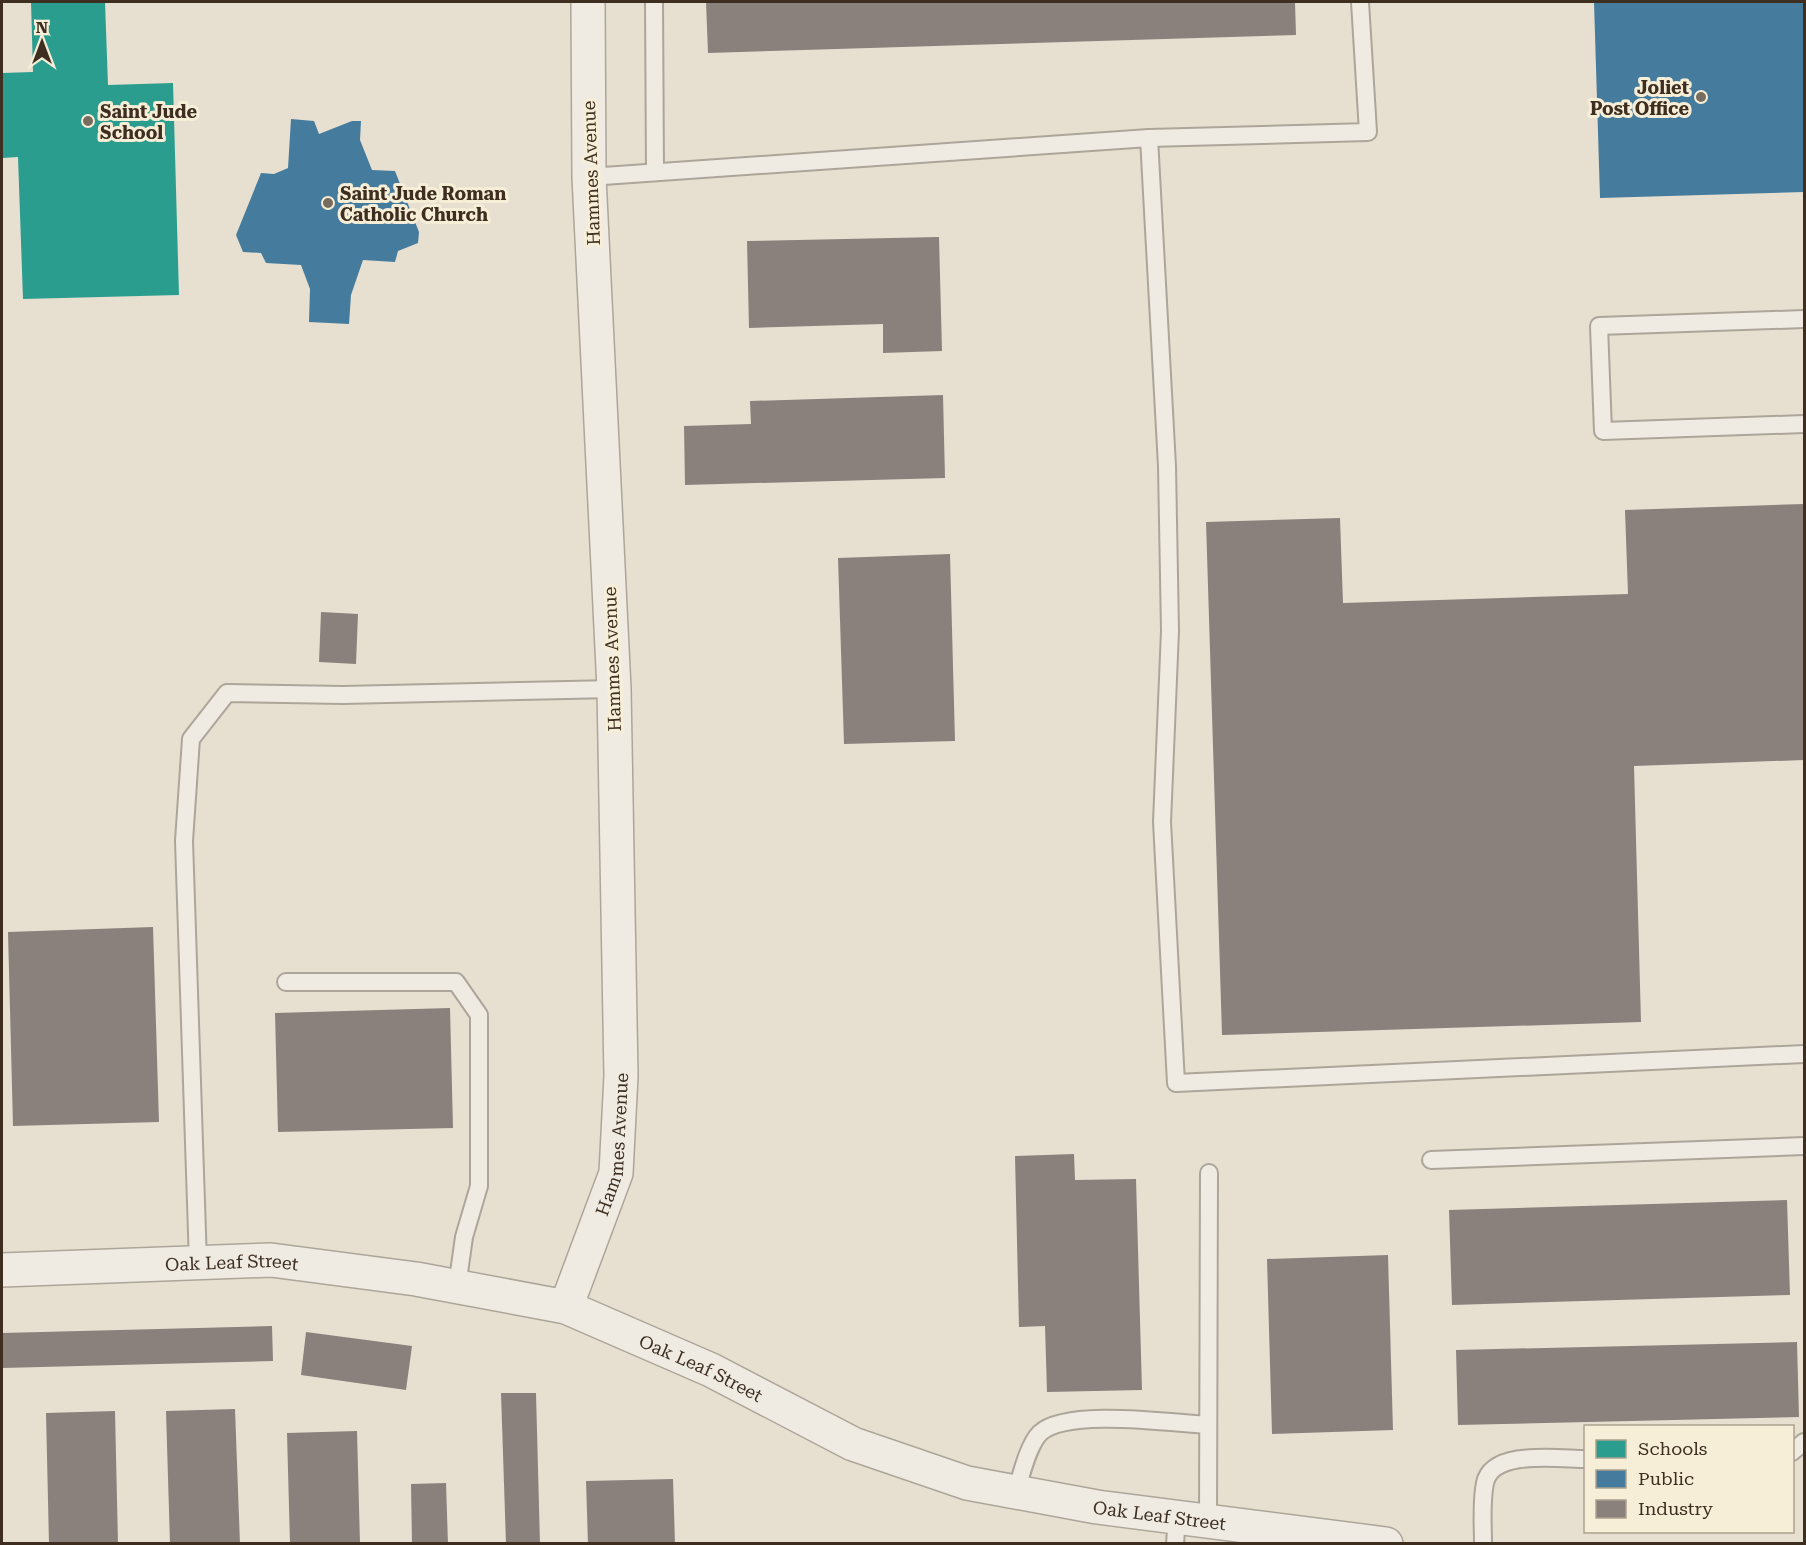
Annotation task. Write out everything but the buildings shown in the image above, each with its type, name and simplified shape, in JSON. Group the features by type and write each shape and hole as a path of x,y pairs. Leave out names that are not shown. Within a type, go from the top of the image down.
{"street":[{"name":"Hammes Avenue","path":"566,1307 616,1173 621,1076 614,689 590,177 588,2"},
{"name":"Oak Leaf Street","path":"2,1270 271,1260 457,1287 566,1307 711,1370 853,1444 967,1483 1187,1527 1386,1544"}],"lane":[{"path":"654,2 656,171"},
{"path":"590,177 1149,138 1368,132 1360,2"},
{"path":"1149,138 1167,466 1170,631 1162,822 1176,1083 1804,1054"},
{"path":"1804,319 1599,326 1603,431 1804,423"},
{"path":"198,1263 184,841 191,739 227,693 343,695 614,689"},
{"path":"286,982 456,982 479,1015 479,1186 464,1237 457,1287"},
{"path":"1431,1160 1804,1146"},
{"path":"1187,1527 1208,1425 1209,1173"},
{"path":"1016,1492 1026,1458 1040,1432 1069,1420 1099,1418 1208,1425"},
{"path":"1483,1544 1485,1481 1496,1466 1511,1459 1584,1459"}],"place":[{"name":"Joliet Post Office","path":"1701,97"},
{"name":"Saint Jude School","path":"88,121"},
{"name":"Saint Jude Roman Catholic Church","path":"328,203"}]}
